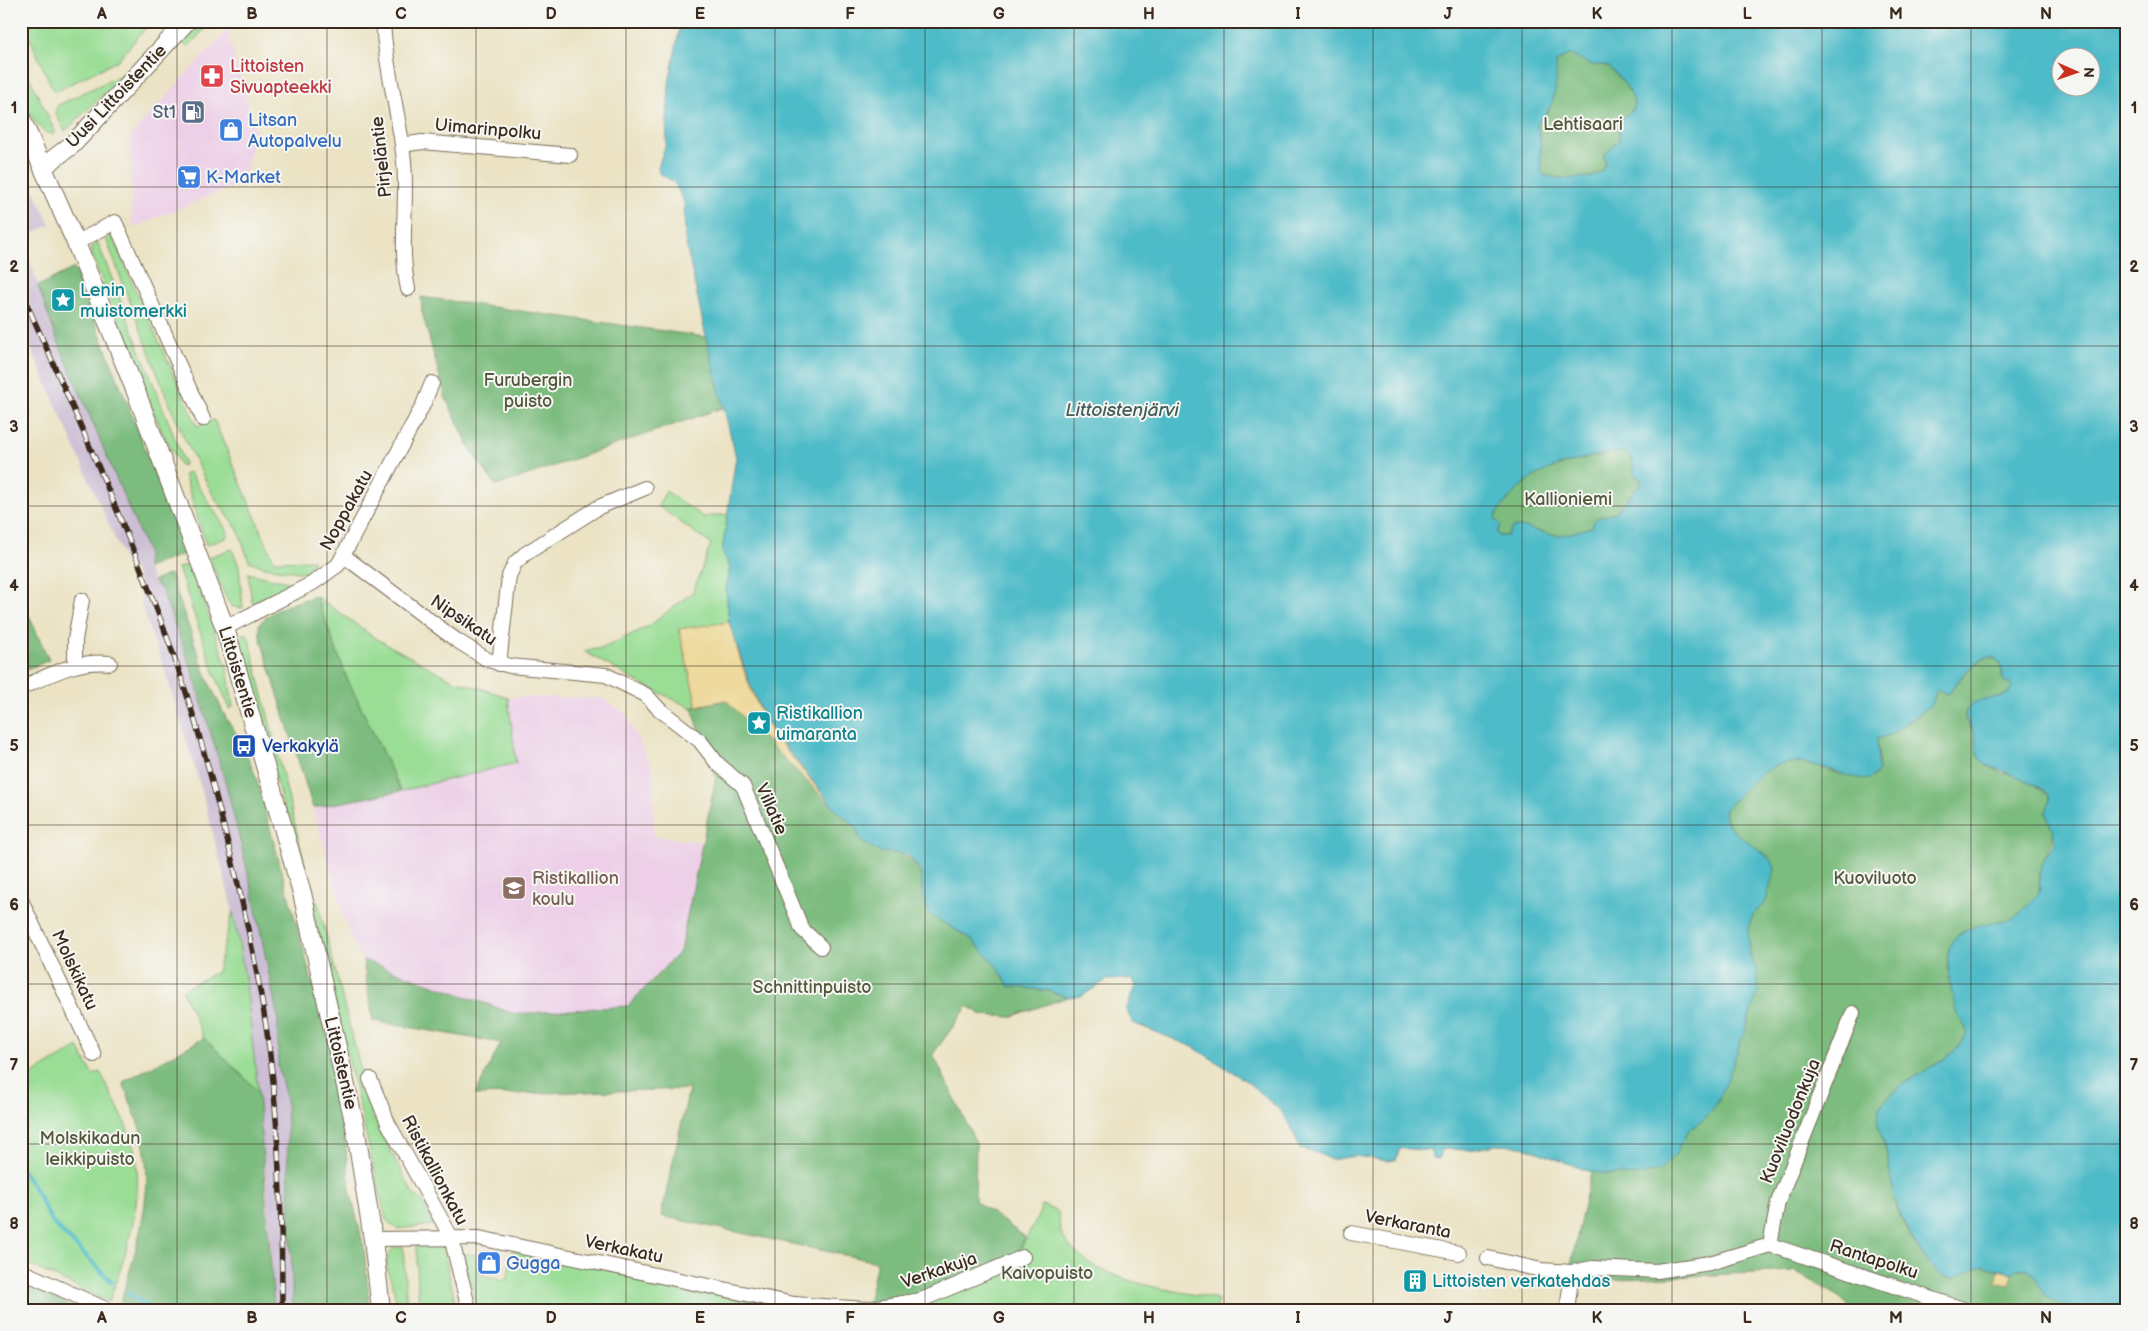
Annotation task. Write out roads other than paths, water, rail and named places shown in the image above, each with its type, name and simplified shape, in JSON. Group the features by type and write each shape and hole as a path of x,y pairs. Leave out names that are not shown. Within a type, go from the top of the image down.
{"street":[{"name":"Uusi Littoistentie","path":"43,167 73,144 186,21"},
{"name":"Pirjeläntie","path":"382,21 386,58 402,145 405,179 404,269 408,289"},
{"name":"Littoistentie","path":"21,118 76,243 140,401 225,628 302,893 355,1126 373,1238 381,1310"},
{"name":"Uimarinpolku","path":"402,145 422,142 570,155"},
{"path":"76,243 115,222 203,419"},
{"name":"Noppakatu","path":"225,628 322,578 344,556 423,405 432,383"},
{"path":"499,664 508,584 515,563 599,507 645,488"},
{"name":"Nipsikatu","path":"344,556 467,648 499,664 536,670 606,675 646,695 659,709"},
{"path":"75,664 75,640 82,600"},
{"path":"21,688 75,664 94,661 110,663"},
{"name":"Villatie","path":"659,709 700,741 717,763 743,786 802,929 821,947"},
{"name":"Molskikatu","path":"21,900 94,1055"},
{"name":"Kuoviluodonkuja","path":"1770,1245 1778,1202 1853,1013"},
{"name":"Ristikallionkatu","path":"370,1079 388,1123 451,1237 469,1310"},
{"name":"Verkaranta","path":"1351,1233 1459,1253"},
{"name":"Verkakatu","path":"373,1238 479,1238 794,1304 866,1309"},
{"path":"1488,1258 1541,1270 1572,1272 1594,1268 1657,1271 1710,1263 1770,1245"},
{"name":"Rantapolku","path":"1770,1245 1966,1310"},
{"name":"Verkakuja","path":"866,1309 921,1300 1022,1257"},
{"path":"21,1271 108,1310"},
{"path":"1568,1310 1572,1272"}],"water":[{"name":"Littoistenjärvi","path":"681,21 2127,21 2127,1310 2085,1310 2055,1302 2043,1291 2030,1270 2025,1268 2012,1273 1983,1265 1952,1279 1944,1277 1935,1270 1919,1250 1900,1215 1893,1194 1886,1148 1878,1125 1881,1107 1889,1096 1899,1087 1948,1056 1959,1046 1967,1034 1956,1009 1949,975 1949,951 1952,942 1957,936 1974,927 2008,920 2020,913 2039,893 2041,864 2054,844 2055,838 2046,813 2050,800 2049,795 2031,782 1984,764 1978,755 1974,732 1966,718 1966,711 1972,703 2002,696 2009,693 2012,687 2004,682 2000,664 1994,657 1987,657 1974,664 1962,676 1949,694 1937,690 1931,705 1892,734 1877,739 1878,771 1870,779 1850,776 1818,766 1788,763 1765,771 1725,809 1725,818 1729,826 1764,854 1771,861 1775,869 1766,901 1753,915 1748,928 1750,955 1757,972 1759,990 1725,1086 1716,1105 1704,1119 1689,1130 1675,1155 1659,1171 1635,1176 1591,1172 1521,1146 1496,1145 1470,1150 1442,1149 1438,1159 1432,1158 1431,1151 1400,1148 1396,1160 1387,1161 1356,1156 1331,1160 1320,1154 1300,1149 1291,1126 1281,1111 1245,1080 1193,1047 1133,1023 1126,1010 1136,986 1132,979 1107,980 1082,996 1068,997 1049,991 1009,986 998,968 971,939 929,914 924,901 920,871 913,861 906,854 880,852 862,842 855,826 835,809 774,733 762,713 729,622 726,591 730,568 722,551 736,457 706,337 685,239 684,202 674,182 659,173 658,167 666,144 669,83","holes":["1568,55 1577,57 1592,65 1609,67 1625,85 1634,102 1632,110 1620,120 1619,140 1604,156 1606,165 1601,172 1592,177 1563,179 1544,175 1541,171 1541,144 1537,124 1552,103 1556,79 1556,62","1623,452 1632,458 1634,474 1641,479 1641,485 1613,513 1598,518 1592,527 1569,534 1554,535 1517,527 1512,528 1507,536 1499,536 1497,532 1501,525 1495,519 1497,514 1513,494 1532,478 1567,463"]}],"waterway":[{"path":"21,1169 34,1187 52,1222 112,1282"},
{"path":"127,1293 153,1310"}],"railway":[{"path":"21,291 98,467 153,600 170,645 206,759 242,901 253,952 270,1055 279,1167 282,1310"}],"place":[{"name":"Littoisten Sivuapteekki","path":"212,76"},
{"name":"St1","path":"193,112"},
{"name":"Litsan Autopalvelu","path":"231,130"},
{"name":"K-Market","path":"189,177"},
{"name":"Lenin muistomerkki","path":"63,300"},
{"name":"Ristikallion uimaranta","path":"759,723"},
{"name":"Verkakylä","path":"244,746"},
{"name":"Ristikallion koulu","path":"514,888"},
{"name":"Gugga","path":"489,1263"},
{"name":"Littoisten verkatehdas","path":"1415,1281"}],"park label":[{"name":"Lehtisaari","path":"1583,124"},
{"name":"Furubergin puisto","path":"528,390"},
{"name":"Kallioniemi","path":"1568,499"},
{"name":"Kuoviluoto","path":"1875,878"},
{"name":"Schnittinpuisto","path":"812,987"},
{"name":"Molskikadun leikkipuisto","path":"90,1148"},
{"name":"Kaivopuisto","path":"1047,1273"}]}
